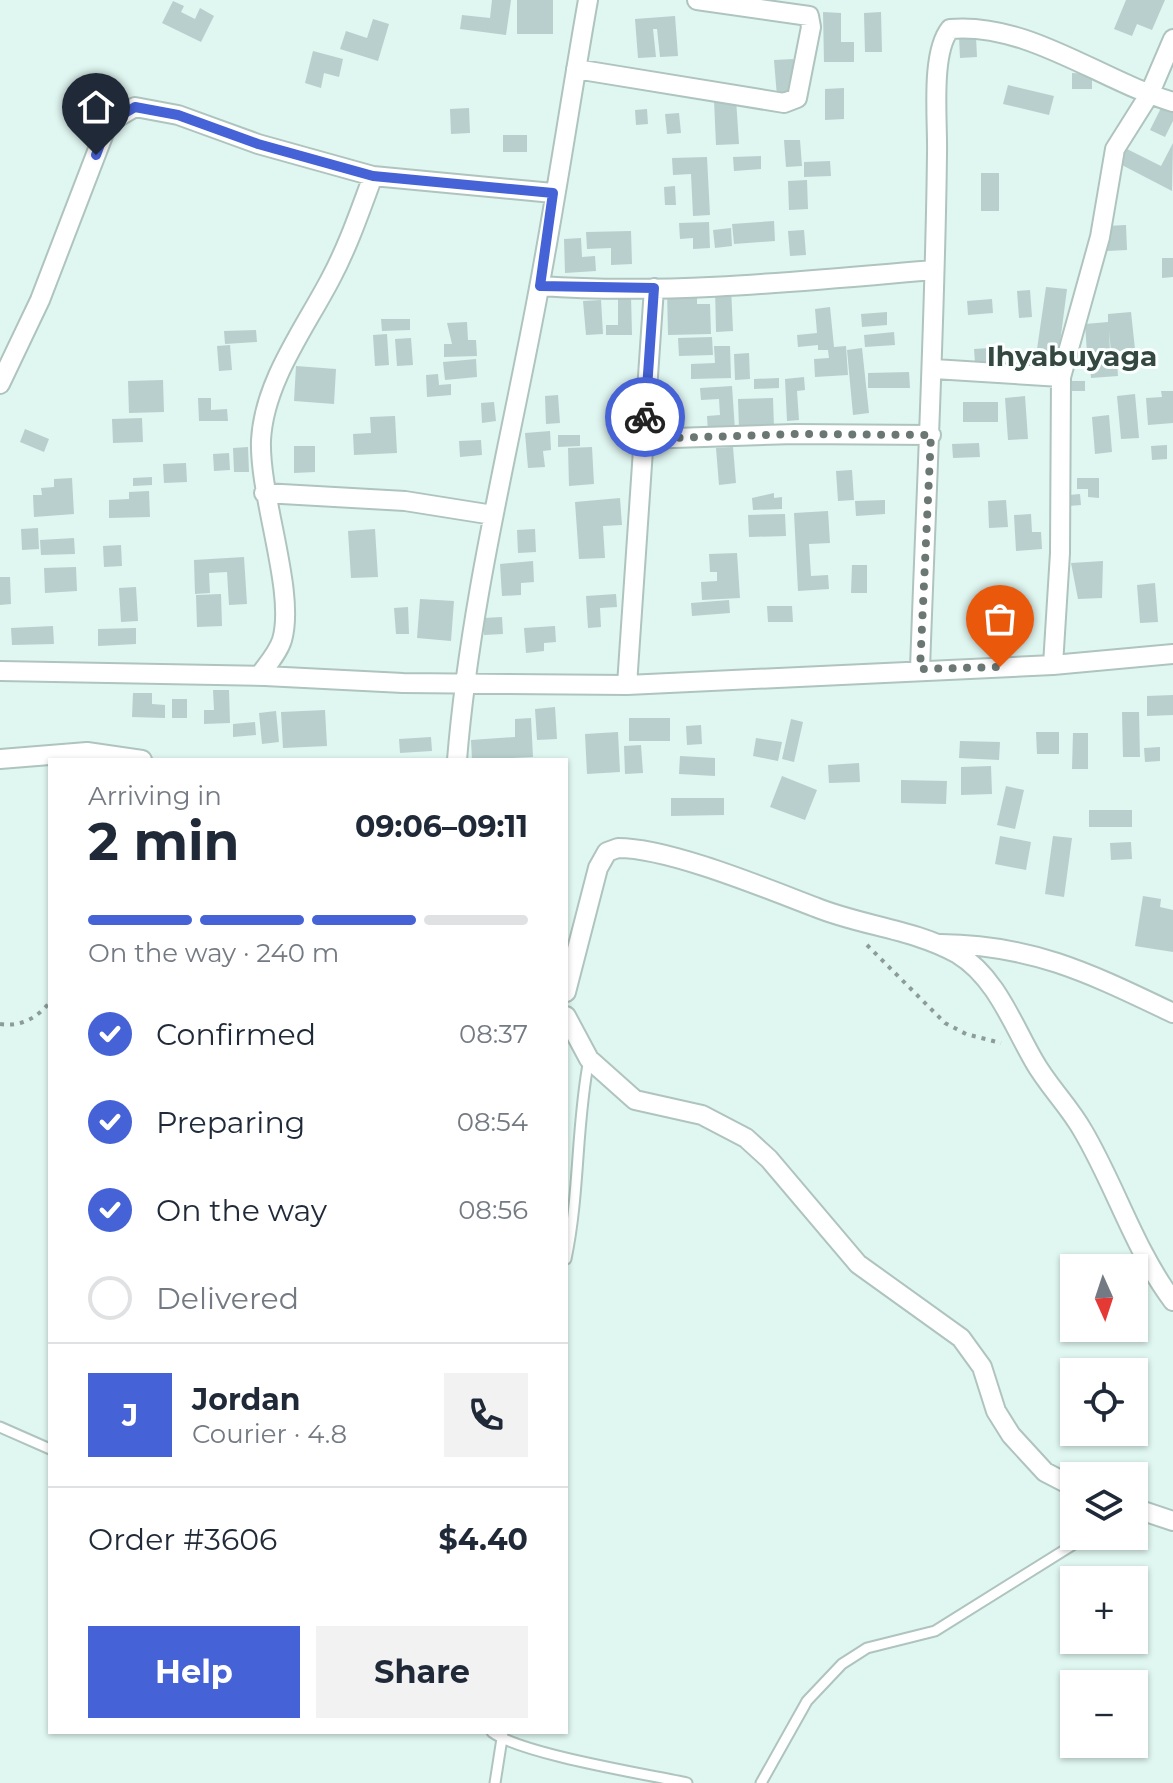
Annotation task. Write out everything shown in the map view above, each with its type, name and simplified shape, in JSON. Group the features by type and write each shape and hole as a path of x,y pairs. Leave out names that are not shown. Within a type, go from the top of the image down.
{"street":[{"path":"457,758 463,685 493,515 540,286 553,193 588,0"},
{"path":"576,69 784,103 797,98 811,27 809,16 697,0"},
{"path":"920,669 934,369 938,74 943,39 950,29 968,27 999,33 1039,46 1149,95 1173,102"},
{"path":"1053,665 1060,553 1061,377 1100,237 1115,149 1149,95 1173,39"},
{"path":"0,384 40,300 108,123 120,113 135,107 155,109 258,144 373,176 553,193"},
{"path":"259,676 281,643 285,628 282,586 264,493 261,440 266,412 283,369 332,277 373,176"},
{"path":"540,286 654,288 933,270"},
{"path":"627,685 654,288"},
{"path":"934,369 1061,377"},
{"path":"644,439 795,434 931,435"},
{"path":"264,493 405,501 493,515"},
{"path":"0,671 259,676 463,685 627,685 1053,665 1173,654"},
{"path":"0,759 87,752 128,758"},
{"path":"568,984 598,868 602,858 612,849 630,848 693,865 844,919 934,944 961,956 998,994 1037,1066 1083,1130 1148,1268 1173,1301"},
{"path":"934,944 1031,953 1088,973 1173,1013"},
{"path":"568,1020 589,1059 635,1100 702,1115 746,1138 858,1264 961,1338 982,1367 996,1411 1011,1435 1045,1472 1060,1480"},
{"path":"1148,1513 1173,1521"}],"lane":[{"path":"568,1247 577,1191 580,1103 589,1059"},
{"path":"0,1427 48,1448"},
{"path":"761,1783 807,1701 842,1664 867,1648 935,1631 1065,1550"},
{"path":"495,1783 502,1736 687,1783"}],"path":[{"path":"844,919 893,974 945,1023 956,1031 1007,1046"},
{"path":"0,1024 21,1023 35,1017 48,1004"}],"building":[{"path":"492,0 511,0 506,35 460,29 462,15 490,18"},
{"path":"517,0 553,0 553,34 517,34"},
{"path":"1126,0 1165,0 1152,30 1137,24 1132,36 1114,29"},
{"path":"173,1 184,6 181,12 195,19 200,8 214,16 201,42 162,23"},
{"path":"823,12 841,13 841,42 854,42 854,62 824,62"},
{"path":"881,12 882,52 865,52 864,13"},
{"path":"675,16 678,56 660,57 657,29 653,29 656,57 638,58 635,19"},
{"path":"373,19 389,24 378,61 340,49 346,31 367,38"},
{"path":"959,37 976,37 977,57 960,58"},
{"path":"313,51 343,59 339,77 324,73 321,88 305,83"},
{"path":"793,59 796,96 777,97 774,60"},
{"path":"1072,73 1092,74 1092,89 1072,89"},
{"path":"1008,85 1054,96 1049,115 1003,104"},
{"path":"844,88 844,119 825,120 825,89"},
{"path":"736,99 739,144 716,145 714,100"},
{"path":"1162,106 1173,111 1173,121 1165,137 1150,130"},
{"path":"469,108 470,133 451,134 450,109"},
{"path":"647,109 648,124 636,125 635,110"},
{"path":"679,113 681,133 667,134 665,114"},
{"path":"503,135 527,135 527,152 503,152"},
{"path":"784,140 800,140 802,166 786,167"},
{"path":"1173,143 1172,191 1120,164 1127,149 1161,166"},
{"path":"761,156 761,169 734,171 733,157"},
{"path":"707,157 710,215 693,216 691,174 673,175 672,158"},
{"path":"830,161 831,176 804,177 804,162"},
{"path":"981,173 999,173 999,211 981,211"},
{"path":"807,180 808,209 789,210 788,181"},
{"path":"675,186 676,205 665,205 664,187"},
{"path":"774,221 775,241 734,244 732,224"},
{"path":"709,222 710,248 693,249 693,238 680,239 679,223"},
{"path":"1126,225 1127,250 1107,251 1106,226"},
{"path":"731,228 732,246 715,248 713,230"},
{"path":"804,230 806,255 790,256 788,231"},
{"path":"631,231 632,264 611,265 611,248 587,249 586,232"},
{"path":"581,238 582,257 595,256 596,271 565,273 564,239"},
{"path":"1162,258 1173,258 1173,277 1162,278"},
{"path":"715,287 731,287 733,331 716,332"},
{"path":"1046,287 1067,289 1057,366 1035,363"},
{"path":"682,289 682,297 697,297 697,304 710,304 711,334 668,335 667,290"},
{"path":"1030,290 1032,317 1019,318 1017,291"},
{"path":"631,296 632,335 606,335 606,325 618,325 618,297"},
{"path":"992,299 993,313 968,315 967,301"},
{"path":"601,300 603,334 586,335 583,301"},
{"path":"830,307 834,347 846,346 848,375 815,377 814,359 829,358 828,350 818,350 818,345 798,347 797,335 817,333 815,309"},
{"path":"887,312 887,325 862,327 861,314"},
{"path":"1131,312 1135,349 1111,352 1109,331 1110,351 1087,353 1085,324 1108,322 1108,314"},
{"path":"381,319 410,319 410,330 382,331"},
{"path":"467,322 468,340 476,340 477,356 444,357 444,344 452,344 447,323"},
{"path":"256,330 257,342 225,344 224,331"},
{"path":"894,332 895,345 865,347 864,335"},
{"path":"387,334 389,365 375,366 373,335"},
{"path":"712,337 713,355 679,356 678,338"},
{"path":"411,338 413,365 397,366 395,339"},
{"path":"230,345 232,370 219,371 217,346"},
{"path":"714,346 730,346 731,378 691,379 691,364 715,363"},
{"path":"1004,347 1004,361 975,363 974,349"},
{"path":"862,348 869,413 853,415 847,350"},
{"path":"749,353 750,379 735,380 734,354"},
{"path":"476,359 477,377 445,380 443,362"},
{"path":"1117,361 1118,376 1091,378 1090,363"},
{"path":"296,366 336,369 334,404 294,401"},
{"path":"909,372 910,388 868,388 868,373"},
{"path":"438,374 439,385 451,384 451,395 427,397 426,375"},
{"path":"804,377 805,390 797,391 799,420 787,421 785,379"},
{"path":"779,378 779,388 754,389 754,379"},
{"path":"163,380 164,412 129,413 128,381"},
{"path":"1072,381 1085,381 1085,391 1072,391"},
{"path":"732,386 735,430 708,432 707,416 720,415 719,399 701,400 700,388"},
{"path":"1161,391 1173,391 1173,423 1148,425 1146,398 1162,397"},
{"path":"1135,394 1139,438 1121,439 1117,396"},
{"path":"558,395 560,423 546,424 545,396"},
{"path":"1025,396 1028,439 1008,440 1005,398"},
{"path":"198,398 211,398 211,410 227,409 228,421 199,421"},
{"path":"773,398 774,428 739,429 738,399"},
{"path":"494,402 496,421 482,423 481,403"},
{"path":"963,402 998,402 998,422 963,422"},
{"path":"1109,415 1112,452 1095,454 1092,417"},
{"path":"395,416 397,453 354,455 353,434 371,433 370,417"},
{"path":"142,418 143,442 113,443 112,419"},
{"path":"25,429 49,439 44,452 20,442"},
{"path":"550,431 551,450 543,451 545,467 528,468 525,433"},
{"path":"558,435 580,435 580,446 558,447"},
{"path":"481,440 482,455 460,457 459,441"},
{"path":"979,443 980,457 953,458 952,444"},
{"path":"1167,445 1167,459 1152,460 1151,446"},
{"path":"294,446 315,446 315,472 294,473"},
{"path":"248,447 249,472 234,472 233,448"},
{"path":"592,447 594,484 569,486 568,448"},
{"path":"733,447 736,483 719,485 716,448"},
{"path":"229,453 230,470 214,471 213,454"},
{"path":"186,463 187,482 164,483 163,464"},
{"path":"852,470 854,500 838,501 836,471"},
{"path":"152,477 152,485 133,486 133,478"},
{"path":"72,478 74,514 34,517 33,495 42,495 41,488 54,487 54,479"},
{"path":"1077,478 1099,478 1099,498 1088,497 1088,489 1077,489"},
{"path":"149,491 150,517 109,518 109,500 129,499 129,492"},
{"path":"774,493 774,498 782,497 782,509 753,510 752,498"},
{"path":"1080,494 1081,505 1069,506 1069,495"},
{"path":"620,498 622,525 603,526 605,558 579,559 575,502"},
{"path":"885,500 885,514 856,516 855,501"},
{"path":"1006,500 1008,527 989,528 988,501"},
{"path":"828,511 830,543 809,544 811,576 828,575 829,589 798,591 794,513"},
{"path":"785,514 786,536 749,537 748,515"},
{"path":"1031,514 1032,532 1041,532 1042,549 1016,551 1014,515"},
{"path":"38,528 39,549 22,550 21,529"},
{"path":"375,529 378,577 351,578 348,531"},
{"path":"535,529 536,552 518,553 517,530"},
{"path":"74,538 75,554 41,555 40,540"},
{"path":"121,545 122,566 104,567 103,546"},
{"path":"737,553 740,598 702,600 701,582 717,581 717,572 710,572 709,554"},
{"path":"244,557 247,604 229,605 227,572 209,573 210,593 195,594 194,560"},
{"path":"533,561 534,582 521,583 521,595 502,596 500,564"},
{"path":"1103,561 1102,598 1078,599 1071,563"},
{"path":"852,565 867,565 867,593 851,593"},
{"path":"76,567 77,591 45,593 44,568"},
{"path":"0,577 10,577 11,604 0,605"},
{"path":"1155,583 1158,622 1140,623 1137,585"},
{"path":"136,587 138,621 121,622 119,588"},
{"path":"221,594 222,626 197,627 196,595"},
{"path":"616,594 617,607 600,608 601,627 588,628 586,596"},
{"path":"420,599 454,601 451,641 417,638"},
{"path":"729,600 730,613 692,616 691,603"},
{"path":"767,606 792,606 793,622 768,622"},
{"path":"408,607 409,634 396,634 394,608"},
{"path":"502,617 503,634 484,635 483,618"},
{"path":"53,626 54,644 12,645 11,628"},
{"path":"555,626 556,642 544,643 544,651 526,653 524,628"},
{"path":"136,628 136,644 98,646 98,629"},
{"path":"213,690 229,690 230,723 204,724 204,710 214,710"},
{"path":"133,693 152,693 152,704 165,705 165,718 132,717"},
{"path":"1173,695 1173,715 1147,716 1147,696"},
{"path":"172,699 187,699 187,718 172,718"},
{"path":"555,707 557,739 537,740 535,709"},
{"path":"325,710 327,746 283,748 281,712"},
{"path":"276,711 279,742 262,744 259,713"},
{"path":"1122,712 1139,712 1140,757 1123,757"},
{"path":"531,718 533,757 472,758 471,740 515,737 515,719"},
{"path":"629,718 670,718 670,741 629,741"},
{"path":"791,719 803,722 794,762 782,759"},
{"path":"255,722 256,735 233,737 233,724"},
{"path":"701,725 702,744 687,745 686,726"},
{"path":"618,732 620,772 587,774 585,734"},
{"path":"1036,732 1059,732 1059,754 1037,754"},
{"path":"1073,733 1088,733 1088,769 1072,769"},
{"path":"431,737 432,751 400,753 399,739"},
{"path":"756,738 782,742 778,761 753,756"},
{"path":"960,741 1000,742 999,760 959,758"},
{"path":"641,745 643,773 625,774 624,746"},
{"path":"1160,747 1160,761 1145,762 1144,748"},
{"path":"680,756 715,758 715,776 679,774"},
{"path":"859,763 860,782 829,783 828,765"},
{"path":"991,766 992,794 961,795 961,767"},
{"path":"782,776 817,790 805,820 770,807"},
{"path":"901,780 947,781 946,804 901,803"},
{"path":"1006,786 1024,790 1015,829 997,825"},
{"path":"671,798 724,798 724,815 671,816"},
{"path":"1089,810 1132,810 1132,827 1089,827"},
{"path":"1000,836 1031,842 1026,870 995,864"},
{"path":"1053,836 1072,838 1064,897 1045,894"},
{"path":"1131,842 1132,859 1111,860 1110,843"},
{"path":"1143,896 1161,899 1160,907 1173,910 1173,952 1135,946"}],"way so far":[{"path":"645,417 644,439 795,434 931,435 920,669 1000,667"}],"district":[{"name":"Ihyabuyaga","path":"1072,356"}],"route":[{"path":"96,155 108,123 120,113 135,107 178,115 258,144 373,176 553,193 540,286 654,288 645,417"}]}
